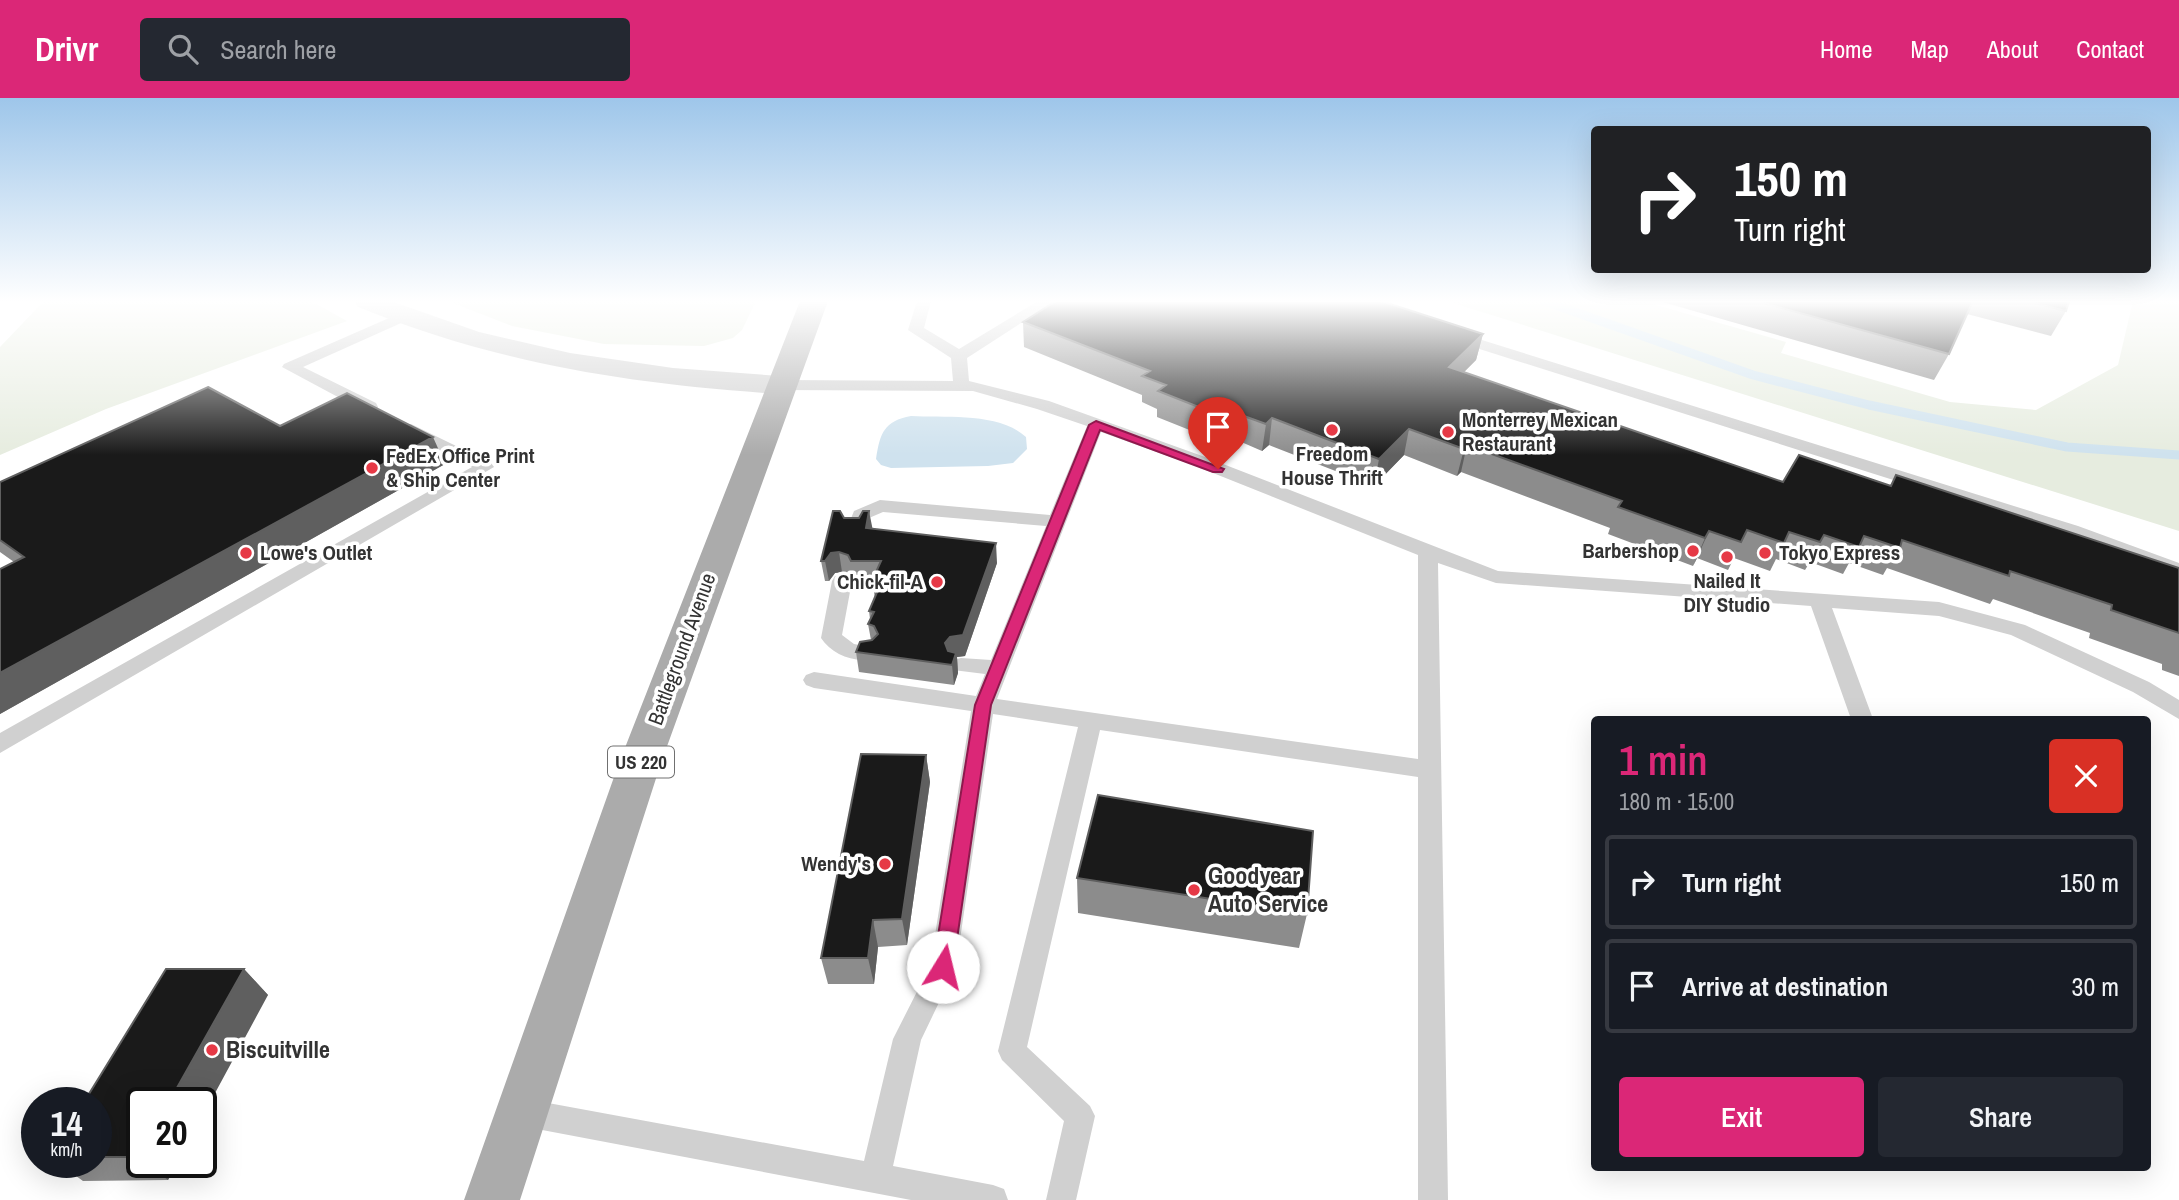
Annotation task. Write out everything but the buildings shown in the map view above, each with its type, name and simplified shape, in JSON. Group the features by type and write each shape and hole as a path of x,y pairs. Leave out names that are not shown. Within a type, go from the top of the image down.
{"main road":[{"name":"Battleground Avenue","path":"492,1200 640,763 793,352"}],"street":[{"path":"518,352 561,362 681,380 780,385"}],"lane":[{"path":"0,744 485,467 290,367 323,352"},
{"path":"953,352 959,356"},
{"path":"959,356 965,352"},
{"path":"1507,352 2071,530 2179,570"},
{"path":"959,356 961,386"},
{"path":"780,385 974,386 1042,405 1199,461 1496,577 1939,609 2018,630 2141,687 2179,711"},
{"path":"875,1178 907,1039 943,967 983,705 1096,425"},
{"path":"855,531 861,515 880,506 1057,521"},
{"path":"1428,552 1433,1200"},
{"path":"842,581 831,638 849,652 868,653"},
{"path":"1819,601 1861,716"},
{"path":"961,665 997,668"},
{"path":"814,680 1430,770"},
{"path":"1061,1200 1080,1115 1012,1051 1091,721"},
{"path":"521,1112 993,1200"}],"shaded area":[{"path":"0,352 261,352 106,409 0,455"},
{"path":"1611,352 1781,352 1950,402 2036,410 2118,365 2121,352 2179,352 2179,531"}],"water":[{"path":"911,416 972,418 1002,423 1026,437 1027,449 1013,463 988,466 891,468 881,465 876,459 879,442 885,430 895,421"}],"waterway":[{"path":"1689,352 1753,375 1869,405 2067,447 2179,455"}],"place":[{"name":"Freedom House Thrift","path":"1332,430"},
{"name":"Monterrey Mexican Restaurant","path":"1448,432"},
{"name":"FedEx Office Print & Ship Center","path":"372,468"},
{"name":"Barbershop","path":"1693,551"},
{"name":"Lowe's Outlet","path":"246,553"},
{"name":"Tokyo Express","path":"1765,553"},
{"name":"Nailed It DIY Studio","path":"1727,557"},
{"name":"Chick-fil-A","path":"937,582"},
{"name":"Wendy's","path":"885,864"},
{"name":"Goodyear Auto Service","path":"1194,890"},
{"name":"Biscuitville","path":"212,1050"}],"route":[{"path":"943,967 983,705 1096,425 1218,469"}]}
